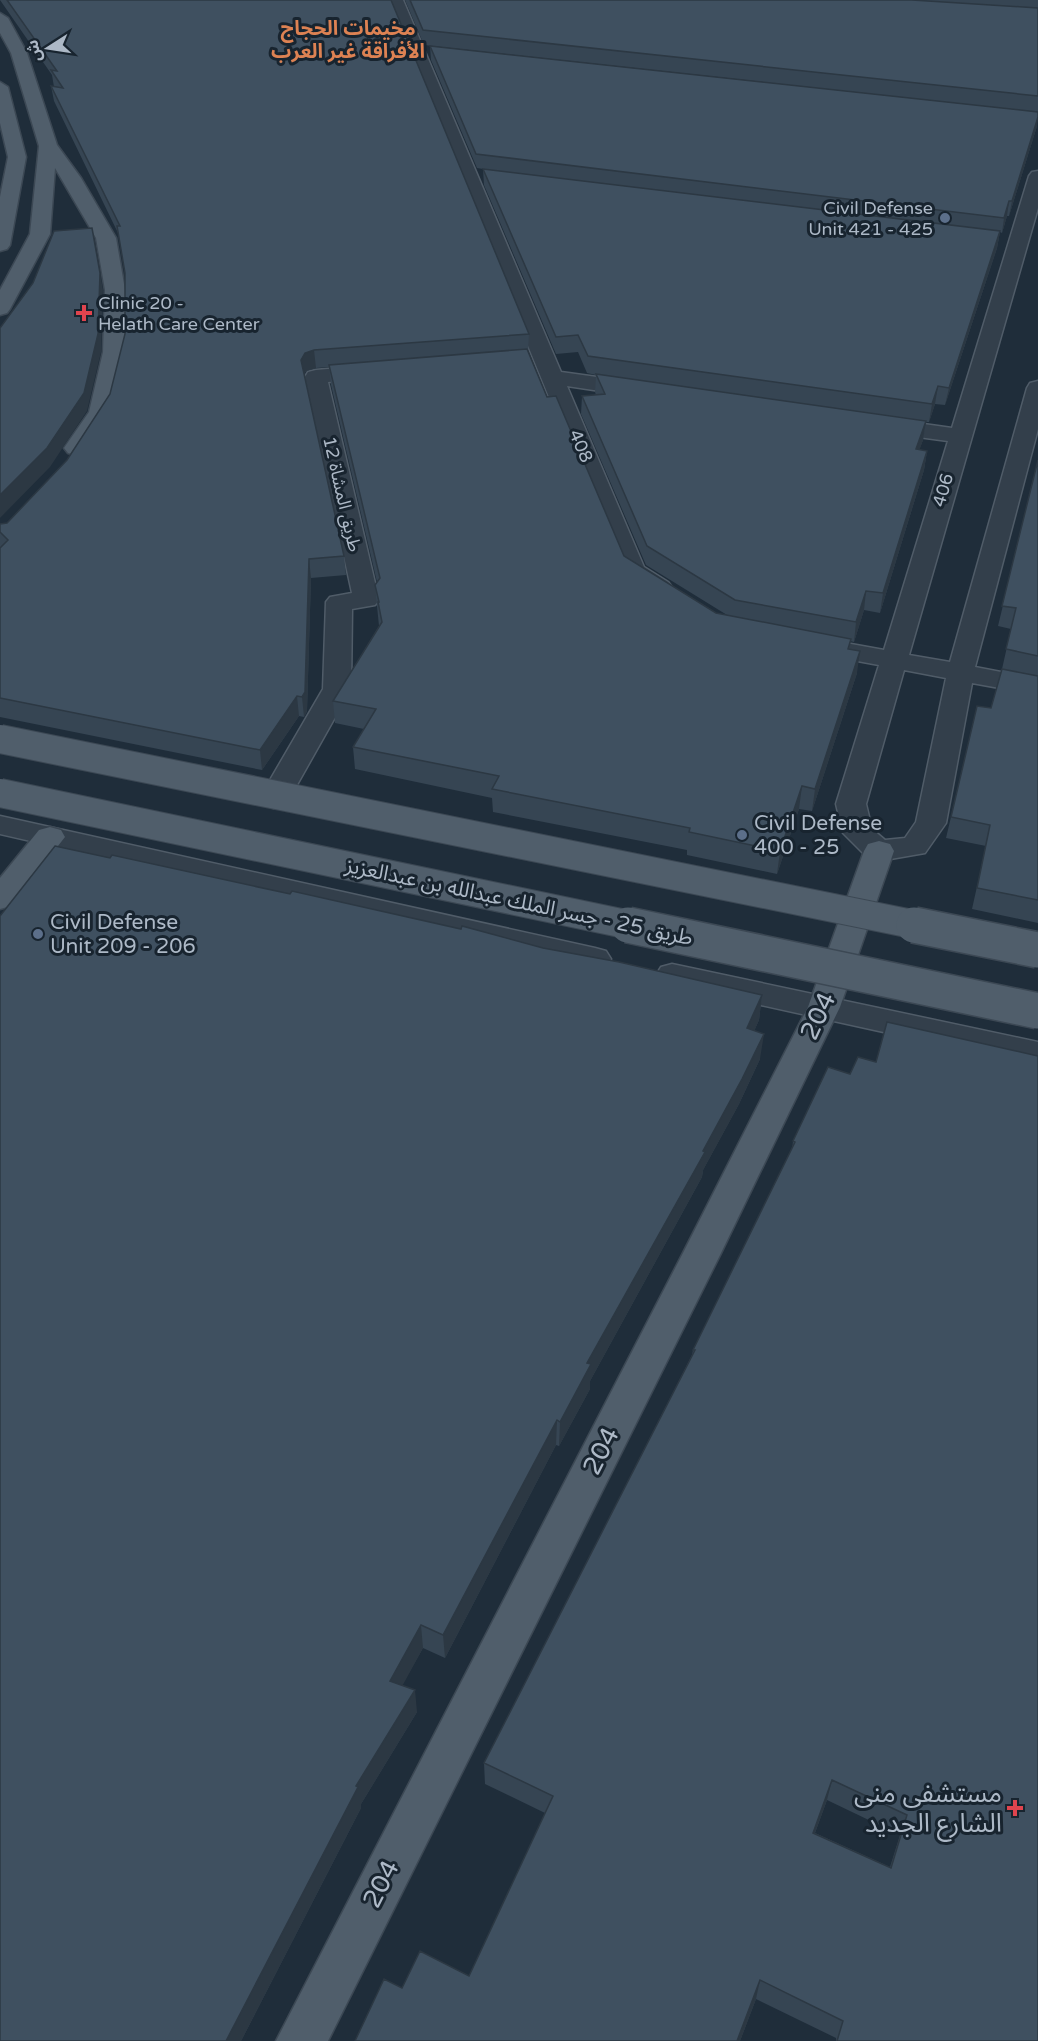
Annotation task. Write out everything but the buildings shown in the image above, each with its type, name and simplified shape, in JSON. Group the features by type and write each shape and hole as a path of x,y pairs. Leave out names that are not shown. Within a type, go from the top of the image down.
{"main road":[{"path":"0,18 19,53 48,146 72,178 106,238 115,290 114,352 100,412 67,462"},
{"path":"0,87 6,135 17,157 0,244"},
{"path":"0,309 40,234 48,146"},
{"path":"0,739 1038,950"},
{"name":"طريق 25 - جسر الملك عبدالله بن عبدالعزيز","path":"0,793 1038,1011"},
{"path":"0,899 50,837"},
{"name":"204","path":"302,2041 824,1007 879,851"}],"street":[{"name":"408","path":"395,0 469,175 540,366 633,571 678,599"},
{"path":"417,51 441,53"},
{"path":"469,175 492,177"},
{"name":"406","path":"879,851 858,833 851,804 959,436 1006,241 1038,176"},
{"path":"540,366 657,392"},
{"name":"طريق المشاة 12","path":"274,799 337,689 339,602 366,600 316,377 395,371"},
{"path":"879,851 914,846 931,823 960,673 1038,388"},
{"path":"855,421 959,436"},
{"path":"792,640 1038,687"},
{"path":"0,825 1038,1054"}],"place":[{"name":"Civil Defense Unit 421 - 425","path":"945,218"},
{"name":"Clinic 20 - Helath Care Center","path":"84,313"},
{"name":"Civil Defense 400 - 25","path":"742,835"},
{"name":"Civil Defense Unit 209 - 206","path":"38,934"},
{"name":"مستشفى منى الشارع الجديد","path":"1015,1808"}],"district":[{"name":"مخيمات الحجاج الأفراقة غير العرب","path":"348,40"}]}
